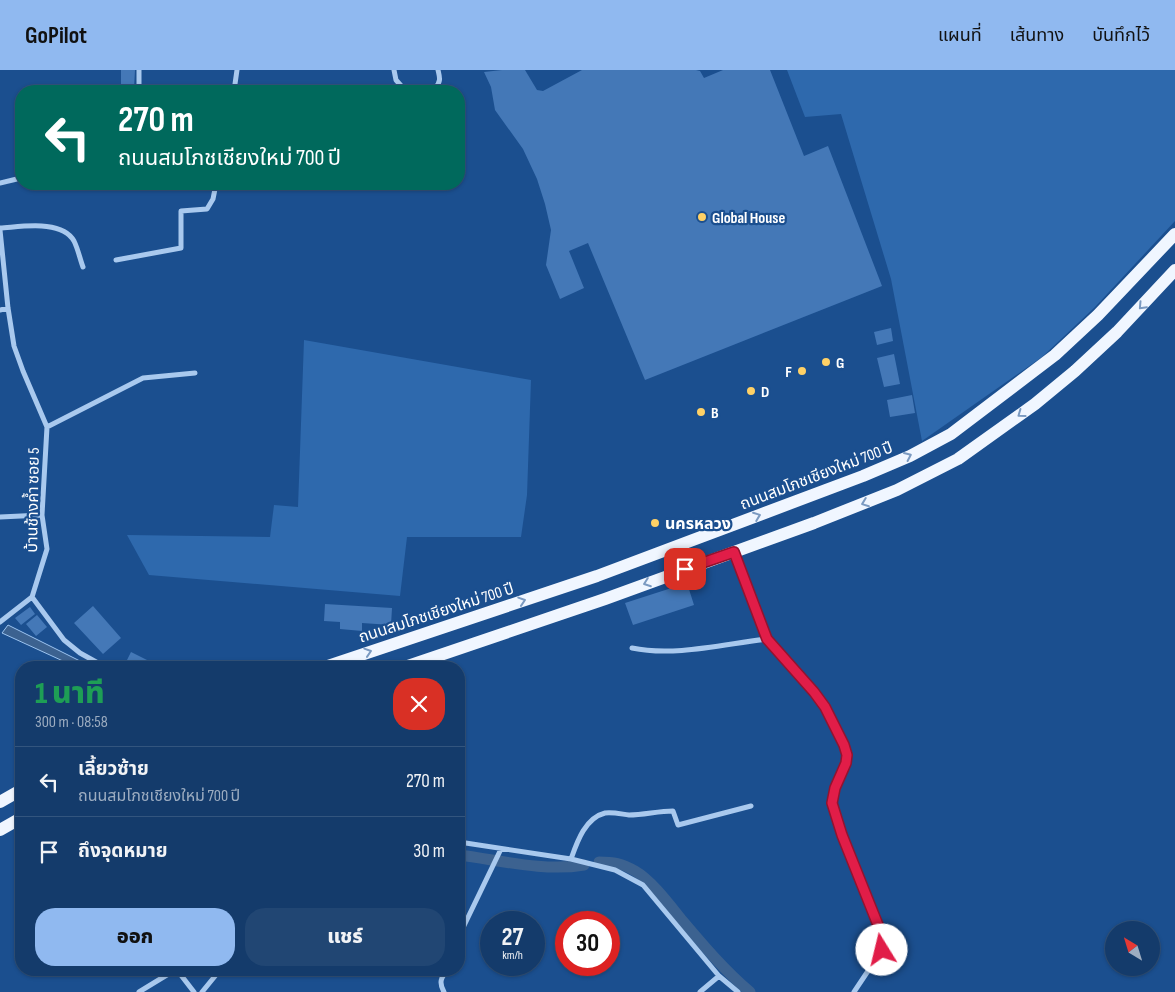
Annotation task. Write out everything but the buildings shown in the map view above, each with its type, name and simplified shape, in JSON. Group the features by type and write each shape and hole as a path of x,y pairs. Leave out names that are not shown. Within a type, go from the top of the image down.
{"main road":[{"name":"ถนนสมโภชเชียงใหม่ 700 ปี","path":"343,661 597,576 863,476 910,456 950,434 1055,355 1098,315 1175,234"},
{"path":"422,661 814,523 897,490 958,459 1035,404 1075,372 1117,332 1175,270"},
{"path":"0,802 15,793"},
{"path":"0,830 15,821"}],"street":[{"path":"138,85 139,70"},
{"path":"235,85 237,70"},
{"path":"394,70 396,80 400,85"},
{"path":"437,85 440,79 438,70"},
{"path":"0,183 15,179"},
{"path":"116,260 181,248 181,211 207,209 214,199 215,190"},
{"path":"0,229 48,226 66,232 75,242 83,267"},
{"name":"บ้านช้างค้ำ ซอย 5","path":"0,229 14,346 47,427 42,515 47,549 32,596"},
{"path":"0,310 8,308"},
{"path":"47,427 143,378 195,373"},
{"path":"0,517 42,515"},
{"path":"734,552 767,639 825,707 847,755 846,763 835,788 832,803 842,835 882,935 882,950 854,992"},
{"path":"1,620 32,596 64,640 80,653 94,661"},
{"path":"632,648 650,652 767,639"},
{"path":"571,859 586,826 599,816 607,813 630,815 672,811 678,826 751,806"},
{"path":"465,843 571,859 615,870 643,886 719,976 738,992"},
{"path":"465,924 502,849"},
{"path":"139,992 166,976"},
{"path":"181,976 194,992"},
{"path":"202,992 215,976"},
{"path":"444,976 440,984 444,992"},
{"path":"700,992 719,976"}],"shaded area":[{"path":"787,70 1175,70 1175,221 1095,307 1042,357 922,441 891,279 841,114 805,117"},
{"path":"304,340 531,380 527,495 521,537 407,537 400,596 149,575 127,535 270,537 274,505 298,507"},
{"path":"8,625 80,661 63,661 2,633"}],"waterway":[{"path":"465,856 537,866 569,867 584,865"},
{"path":"599,862 621,865 635,871 647,880 714,957 750,992"}],"place":[{"name":"Global House","path":"702,217"},
{"name":"G","path":"826,362"},
{"name":"F","path":"802,371"},
{"name":"D","path":"751,391"},
{"name":"B","path":"701,412"},
{"name":"นครหลวง","path":"655,523"}],"route":[{"path":"685,569 734,552 767,639 825,707 847,755 843,772 832,796 832,803 842,835 882,935 882,950"}]}
